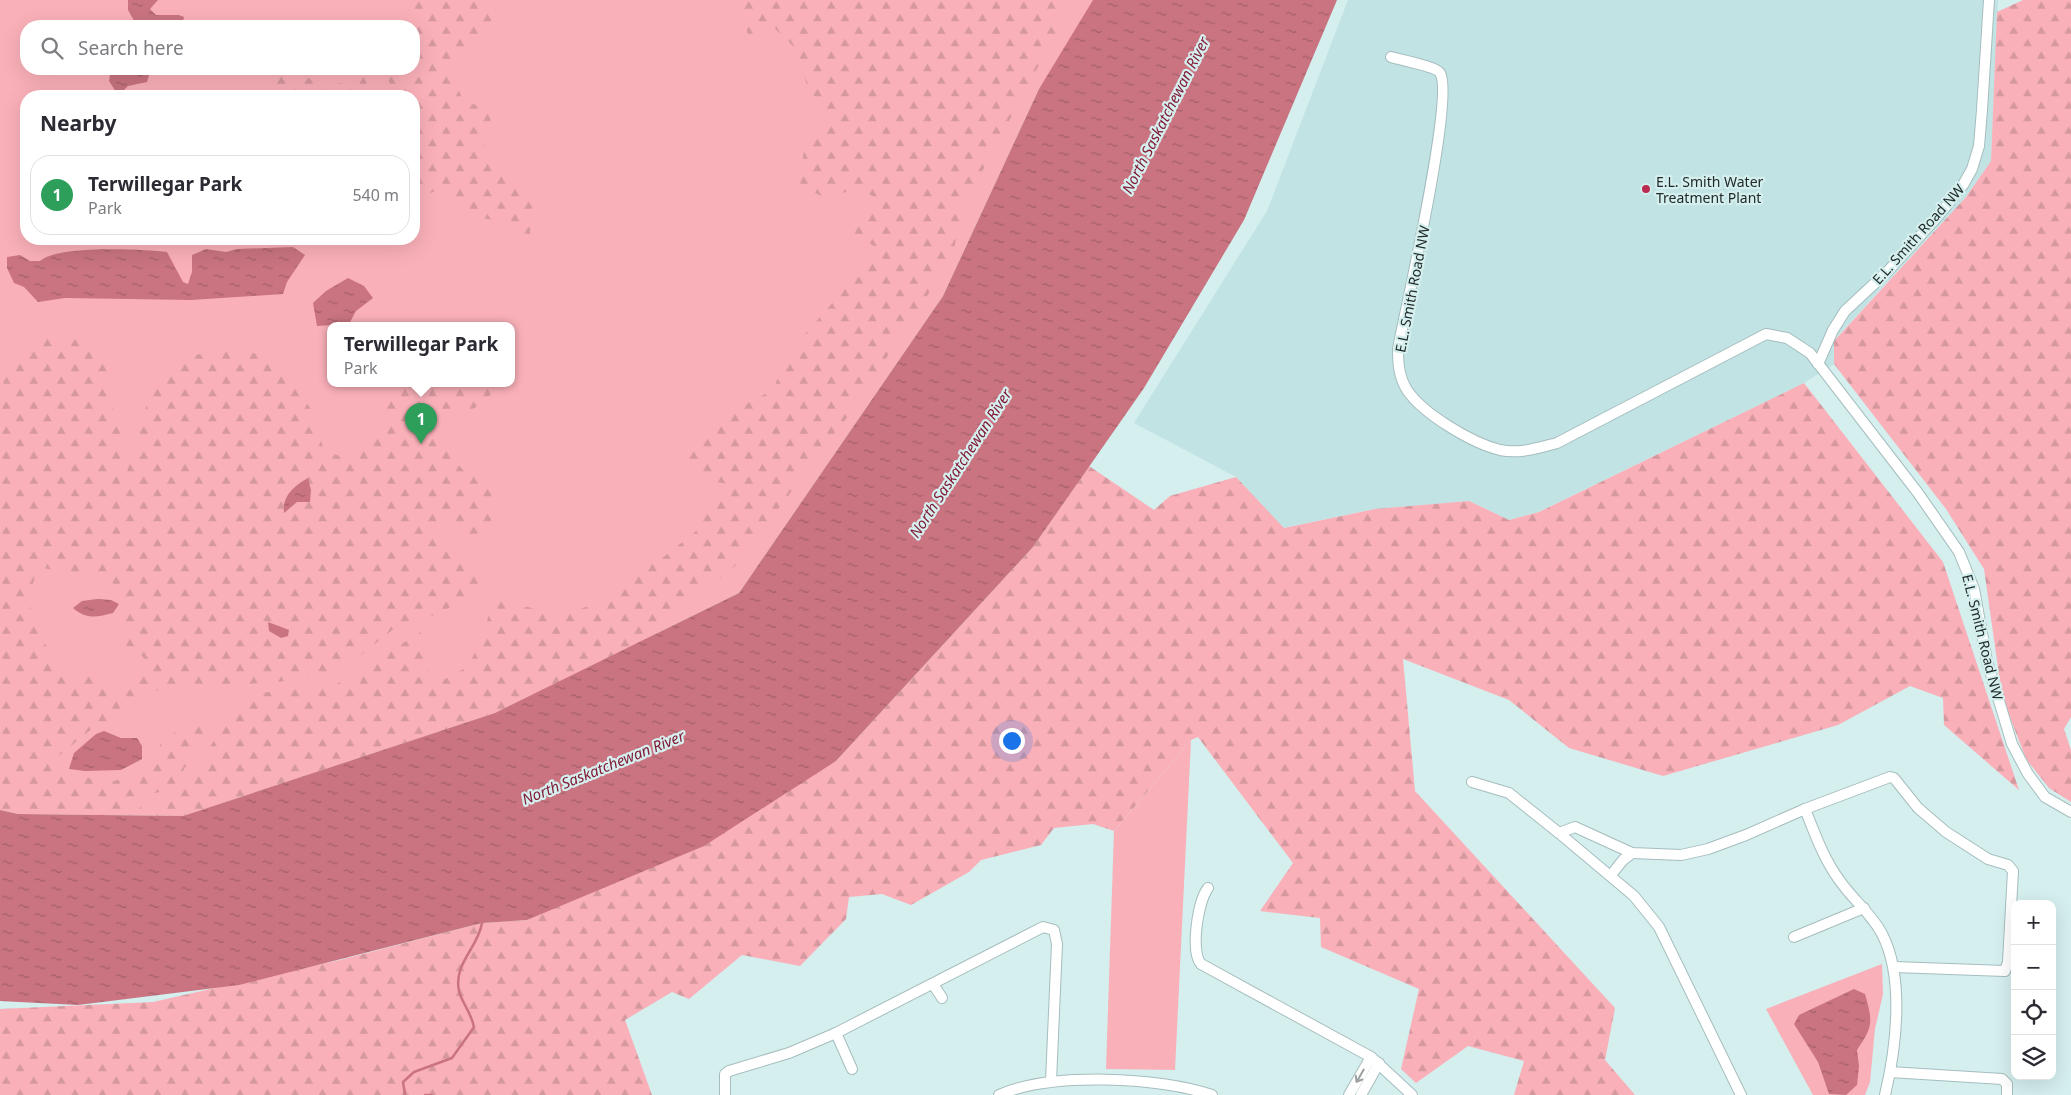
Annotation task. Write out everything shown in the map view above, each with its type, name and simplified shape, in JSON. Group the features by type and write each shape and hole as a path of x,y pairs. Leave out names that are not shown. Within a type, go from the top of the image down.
{"street":[{"name":"E.L. Smith Road NW","path":"1818,364 1833,330 1846,310 1888,271 1939,215 1964,185 1972,169 1978,146 1982,110 1989,0"},
{"name":"E.L. Smith Road NW","path":"1391,57 1410,64 1434,67 1441,73 1443,83 1442,106 1426,216 1401,331 1398,367 1408,390 1430,412 1459,434 1500,450 1523,451 1557,443 1766,334 1790,339 1810,353 1918,493 1959,552 1974,589 1987,661 2012,744 2028,774 2045,797 2071,812"},
{"path":"1559,833 1576,827 1632,853 1668,856 1708,849 1806,809 1890,777 1894,778 1918,808 1946,832 1988,859 2011,867 2008,962 2004,971 1894,967"},
{"path":"1472,782 1509,793 1611,875 1634,896 1659,927 1741,1095"},
{"path":"1806,809 1830,868 1864,908 1883,935 1894,967 1896,1008 1890,1072 1885,1095"},
{"path":"1611,875 1632,853"},
{"path":"1208,888 1202,896 1198,914 1196,953 1201,964 1375,1060 1412,1095"},
{"path":"1794,937 1864,908"},
{"path":"725,1095 725,1074 729,1071 790,1053 836,1033 1044,927 1054,930 1057,944 1051,1081"},
{"path":"933,984 942,998"},
{"path":"836,1033 852,1069"},
{"path":"1349,1095 1375,1060"},
{"path":"1361,1095 1375,1060"},
{"path":"1890,1072 2002,1079 2007,1084 2007,1095"},
{"path":"999,1095 1016,1088 1051,1081 1076,1080 1165,1084 1212,1095"}],"shaded area":[{"path":"1348,0 1998,0 1991,161 1966,197 1834,340 1834,364 1804,383 1538,512 1509,520 1469,501 1369,510 1283,528 1236,477 1134,423 1267,211"}],"green space":[{"path":"0,0 1100,0 1039,89 943,296 739,593 495,713 183,816 0,810"},
{"path":"400,0 489,0 492,20 477,50 450,67 463,101 493,110 481,158 512,182 532,206 530,235 513,236 500,221 481,218 440,189 420,197 420,90 393,90 386,75 420,75 420,20 412,20"},
{"path":"739,0 1066,0 1056,33 967,200 953,251 933,287 849,415 736,565 651,637 495,713 183,816 18,814 0,810 0,395 4,381 31,338 81,332 112,356 105,387 108,400 127,426 120,460 125,479 147,403 173,362 225,346 279,359 314,414 324,451 350,459 381,431 383,387 500,387 475,408 437,420 448,453 464,471 494,482 499,504 485,533 462,535 453,521 439,514 438,532 460,551 482,585 440,614 401,623 339,673 277,682 136,692 123,716 93,728 50,763 57,772 112,782 150,767 162,741 202,714 204,736 172,789 139,797 142,811 165,804 186,785 235,701 259,693 335,685 421,632 432,686 469,666 486,625 493,599 562,615 612,598 632,574 660,560 701,527 704,503 727,484 683,475 693,441 719,417 773,390 788,353 843,291 854,264 880,250 852,232 880,200 855,187 829,200 800,185 805,139 832,118 808,89 796,49 770,24 748,38 745,17","holes":["38,567 74,574 92,571 119,587 123,619 121,643 140,653 146,661 136,691 65,669 41,639 28,600"]},
{"path":"2023,0 2071,0 2071,717 2064,729 2071,750 2071,802 2049,788 2026,759 2002,696 1984,569 1946,509 1834,364 1834,341 1966,197 1991,161 1997,12"},
{"path":"300,75 330,86 363,76 370,90 270,90 267,76"},
{"path":"1804,383 1943,562 2019,790 1944,725 1943,698 1910,686 1838,725 1663,776 1569,748 1509,700 1403,659 1415,791 1615,1008 1605,1060 1635,1095 1514,1095 1524,1061 1468,1046 1416,1083 1401,1069 1419,989 1321,947 1320,918 1260,911 1293,863 1198,737 1191,740 1114,831 1093,824 1054,828 1041,845 981,860 969,872 911,905 882,894 849,897 846,919 800,966 742,955 689,999 672,992 625,1020 652,1095 0,1095 0,1009 153,1002 340,960 482,923 527,920 836,761 1033,547 1089,466 1154,510 1170,496 1236,477 1284,528 1375,509 1469,501 1509,520 1539,512"},
{"path":"1191,740 1175,1070 1106,1069 1114,831"},
{"path":"1882,964 1883,994 1875,1029 1870,1082 1865,1095 1813,1095 1766,1009"}],"water":[{"path":"128,0 158,0 150,9 156,15 179,15 184,17 183,20 134,20 128,10"},
{"name":"North Saskatchewan River","path":"1093,0 1337,0 1244,220 1144,388 1033,547 836,761 704,846 527,920 482,923 239,985 78,1005 0,1001 0,810 18,814 183,816 495,713 739,593 943,296 1039,89"},
{"path":"110,75 149,75 147,82 128,86 124,90 115,90 109,81"},
{"path":"293,247 305,255 287,282 283,294 191,300 65,298 38,302 24,287 14,283 7,268 7,257 20,255 30,261 40,261 49,256 81,250 120,249 167,252 183,282 188,284 192,272 192,255 206,249 226,252 237,249"},
{"path":"348,278 364,286 373,298 356,311 350,322 327,322 327,325 317,326 313,303 326,291"},
{"path":"308,478 311,490 310,502 297,502 284,513 285,501 290,492"},
{"path":"111,600 119,604 113,613 97,616 88,616 73,608 82,601"},
{"path":"268,622 289,630 288,636 281,638 269,631"},
{"path":"104,731 121,738 137,738 142,746 142,759 121,770 85,771 69,769 74,753 96,734"},
{"path":"1854,989 1865,994 1870,1018 1869,1030 1857,1050 1859,1066 1857,1085 1846,1095 1829,1094 1818,1062 1794,1024 1799,1015"}],"waterway":[{"path":"405,1095 403,1082 414,1072 452,1058 474,1027 471,1016 460,995 458,981 459,972 480,932 482,923"},
{"path":"425,1095 432,1095"}],"place":[{"name":"E.L. Smith Water Treatment Plant","path":"1646,189"},
{"name":"Terwillegar Park","path":"421,444"}]}
